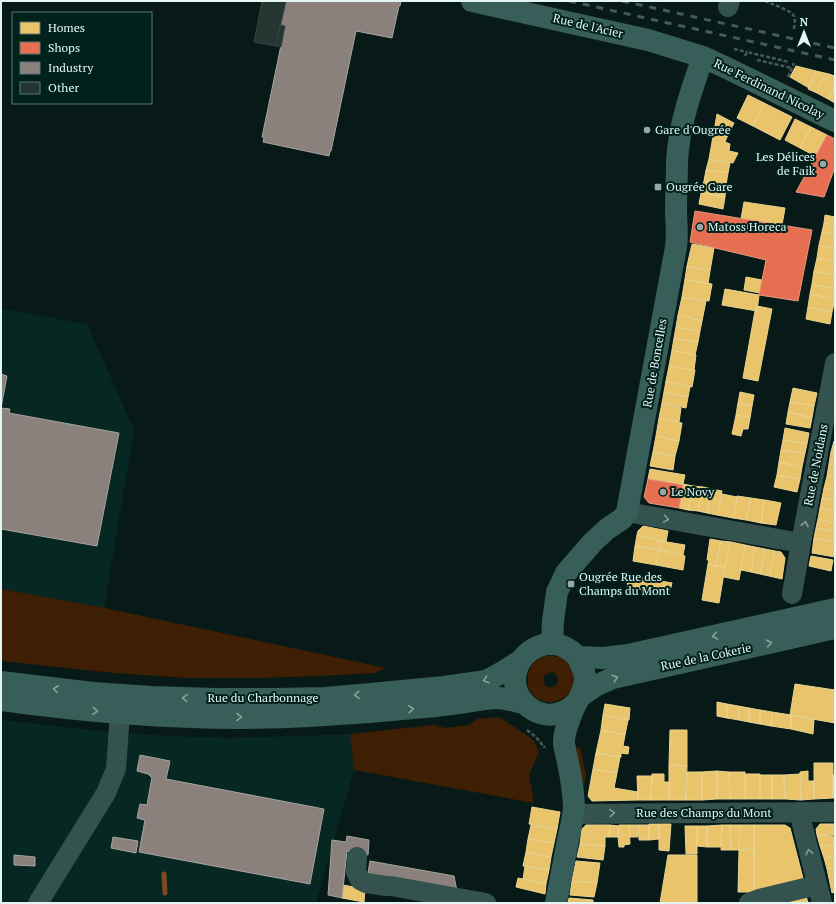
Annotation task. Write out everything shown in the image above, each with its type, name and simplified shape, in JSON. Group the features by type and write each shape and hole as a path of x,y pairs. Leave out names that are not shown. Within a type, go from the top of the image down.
{"main road":[{"name":"Rue de l'Acier","path":"472,1 648,40 702,57"},
{"name":"Rue Ferdinand Nicolay","path":"702,57 835,121"},
{"name":"Rue de Boncelles","path":"627,512 678,236 676,211 677,160 682,128 688,99 702,57"},
{"path":"552,644 553,621 557,592 566,573 593,542 607,529 622,519 627,512"},
{"name":"Rue de la Cokerie","path":"577,657 603,658 628,655 835,609"},
{"name":"Rue de la Cokerie","path":"579,699 595,686 613,678 835,628"},
{"path":"556,903 573,814 572,784 564,742 569,722 584,688 585,680 584,672 577,657 559,645 546,644 534,648 520,661 515,674 516,689 519,696 564,742"},
{"name":"Rue du Charbonnage","path":"1,682 93,693 152,697 215,699 325,698 444,687 486,681 501,674 520,661"},
{"name":"Rue du Charbonnage","path":"1,700 56,708 187,717 254,718 360,713 425,707 489,698 500,698 531,708"},
{"path":"531,708 544,714 557,714 571,707 579,699"}],"street":[{"name":"Rue de Noidans","path":"792,594 835,363"},
{"path":"627,512 801,544"},
{"path":"38,903 106,793 116,768 120,713"},
{"path":"749,903 759,899 820,894 799,812"},
{"name":"Rue des Champs du Mont","path":"573,814 835,812"},
{"path":"357,857 356,872 360,880 366,883 486,903"}],"path":[{"path":"764,1 794,15 794,30"},
{"path":"734,48 789,62"},
{"path":"745,57 747,52"},
{"path":"752,58 792,68 794,63"}],"shaded area":[{"path":"1,309 87,324 134,430 104,608 1,589"},
{"path":"1,589 100,607 386,668 374,673 319,676 188,678 114,673 1,661"},
{"path":"545,656 557,657 565,661 571,667 574,676 570,692 563,698 553,702 544,702 536,698 528,687 528,673 532,665","holes":["553,672 558,679 555,685 552,687 546,686 543,681 545,675"]},
{"path":"499,717 534,741 539,752 529,774 534,803 354,770 350,734 434,725 445,728 469,725 477,719"},
{"path":"1,720 99,731 168,736 225,738 350,734 354,770 316,903 1,903"},
{"path":"580,747 586,776 582,794 573,748"}],"building: Homes":[{"path":"796,66 816,71 809,88 790,77"},
{"path":"816,71 829,74 827,79 823,78 817,93 808,89"},
{"path":"829,74 835,76 835,86 828,99 817,93 823,78 827,79"},
{"path":"835,86 835,103 828,99"},
{"path":"748,95 764,103 753,126 737,118"},
{"path":"764,103 792,117 780,140 753,126"},
{"path":"717,114 734,123 727,137 714,131"},
{"path":"795,119 811,127 800,148 785,140"},
{"path":"811,127 827,135 815,156 800,148"},
{"path":"714,131 727,137 725,142 730,144 729,151 738,153 733,163 709,159"},
{"path":"709,159 730,163 728,173 706,170"},
{"path":"706,170 728,173 726,185 704,181"},
{"path":"704,181 726,185 725,197 701,193"},
{"path":"701,193 725,197 723,209 699,204"},
{"path":"744,202 785,208 782,225 741,219"},
{"path":"825,215 835,217 835,225 824,223"},
{"path":"824,223 835,225 835,234 822,232"},
{"path":"822,232 835,234 835,249 819,245"},
{"path":"692,244 714,248 710,271 687,266"},
{"path":"819,245 835,249 835,262 817,258"},
{"path":"817,258 835,262 835,275 814,271"},
{"path":"687,266 710,271 708,284 685,279"},
{"path":"814,271 835,275 835,289 812,284"},
{"path":"746,277 762,280 760,293 744,290"},
{"path":"685,279 712,284 709,301 682,297"},
{"path":"812,284 835,289 835,299 810,294"},
{"path":"725,289 759,295 757,311 722,305"},
{"path":"810,294 835,299 832,312 808,307"},
{"path":"682,297 706,301 702,321 678,315"},
{"path":"757,306 772,309 758,381 743,378"},
{"path":"808,307 832,312 830,324 806,319"},
{"path":"678,315 702,321 700,331 676,327"},
{"path":"676,327 700,331 698,342 674,338"},
{"path":"674,338 698,342 695,355 672,350"},
{"path":"672,350 696,355 694,370 669,366"},
{"path":"669,366 695,370 692,387 666,381"},
{"path":"666,381 690,387 688,397 664,392"},
{"path":"793,388 817,393 814,406 790,402"},
{"path":"664,392 688,397 686,408 662,403"},
{"path":"740,392 754,395 752,406 738,403"},
{"path":"790,402 814,406 812,418 788,412"},
{"path":"662,403 681,408 679,422 659,418"},
{"path":"738,403 752,406 750,418 736,415"},
{"path":"788,412 812,418 810,428 786,424"},
{"path":"736,415 750,418 748,429 743,429 741,436 732,434"},
{"path":"659,418 682,423 679,441 656,436"},
{"path":"785,428 809,433 807,444 783,440"},
{"path":"656,436 679,441 675,456 653,452"},
{"path":"783,440 807,444 805,453 781,450"},
{"path":"834,441 835,452 831,452"},
{"path":"781,450 805,453 802,467 779,462"},
{"path":"653,452 675,456 673,470 650,466"},
{"path":"831,452 835,452 835,465 829,464"},
{"path":"779,462 802,467 800,479 777,475"},
{"path":"829,464 835,465 835,477 827,476"},
{"path":"650,469 685,475 683,485 648,479"},
{"path":"777,475 800,479 797,492 774,487"},
{"path":"827,476 835,477 835,491 824,488"},
{"path":"683,484 693,486 688,510 679,508"},
{"path":"693,486 703,487 698,511 688,510"},
{"path":"703,487 712,489 707,513 698,511"},
{"path":"824,488 835,491 835,501 822,498"},
{"path":"712,489 722,491 717,515 707,513"},
{"path":"722,494 737,497 733,518 717,515"},
{"path":"737,496 751,498 746,520 733,518"},
{"path":"751,498 764,500 761,523 746,520"},
{"path":"822,498 835,501 835,511 820,508"},
{"path":"764,500 781,503 776,525 761,523"},
{"path":"820,508 835,511 835,523 818,519"},
{"path":"818,519 835,523 835,532 816,528"},
{"path":"643,526 668,531 666,542 637,535 638,531"},
{"path":"816,528 835,532 835,542 814,538"},
{"path":"637,535 661,541 659,550 635,546"},
{"path":"814,538 835,542 835,557 812,553"},
{"path":"710,539 721,541 716,566 708,564 709,560 707,560"},
{"path":"661,541 685,545 683,555 659,550"},
{"path":"721,541 731,542 725,567 716,566"},
{"path":"731,542 745,545 739,580 724,577"},
{"path":"745,545 755,547 751,572 741,570"},
{"path":"635,546 659,550 656,565 633,561"},
{"path":"755,547 765,549 760,574 751,572"},
{"path":"765,549 775,551 769,576 760,574"},
{"path":"659,550 685,556 683,570 656,565"},
{"path":"775,551 781,552 785,558 782,579 769,576"},
{"path":"811,556 833,560 831,571 809,566"},
{"path":"708,564 725,567 719,603 702,600"},
{"path":"629,575 672,583 669,595 627,587"},
{"path":"795,684 835,690 835,723 790,715"},
{"path":"717,702 727,704 727,718 717,716"},
{"path":"605,704 630,708 629,720 603,715"},
{"path":"727,704 738,706 739,720 727,718"},
{"path":"738,706 749,708 749,722 739,720"},
{"path":"749,708 760,710 760,724 749,722"},
{"path":"760,710 772,712 771,726 760,724"},
{"path":"772,712 791,715 791,729 771,726"},
{"path":"603,715 628,720 625,735 601,730"},
{"path":"791,715 814,719 813,734 791,729"},
{"path":"601,730 625,735 623,746 629,747 628,754 621,753 620,757 596,753"},
{"path":"670,730 687,730 687,766 669,765"},
{"path":"596,753 620,757 617,773 593,769"},
{"path":"814,763 833,763 833,798 814,799"},
{"path":"669,765 687,766 686,800 669,800"},
{"path":"593,769 617,773 614,788 638,792 638,800 592,801 588,796"},
{"path":"717,771 729,772 730,799 717,799"},
{"path":"717,771 717,799 702,800 702,772"},
{"path":"808,771 808,781 814,781 814,799 801,800 800,772"},
{"path":"687,772 702,772 702,800 686,800"},
{"path":"729,772 745,772 745,799 730,799"},
{"path":"652,774 664,774 664,782 669,782 669,800 651,800"},
{"path":"745,774 760,774 760,799 745,799"},
{"path":"800,774 801,800 785,799 784,775"},
{"path":"760,775 772,775 772,799 760,799"},
{"path":"772,775 784,775 785,799 772,799"},
{"path":"833,775 835,775 835,798 833,798"},
{"path":"637,776 652,776 651,800 638,800"},
{"path":"532,807 560,812 557,829 529,824"},
{"path":"649,824 659,824 659,839 649,840"},
{"path":"659,824 671,824 669,851 659,850"},
{"path":"820,824 835,824 835,835 817,835 816,829"},
{"path":"531,825 557,829 554,843 528,839"},
{"path":"586,825 610,825 609,837 605,837 605,846 580,844 582,829"},
{"path":"610,825 619,826 618,837 609,837"},
{"path":"619,825 629,825 630,844 624,845 624,847 619,847"},
{"path":"629,825 639,825 638,837 630,837"},
{"path":"639,825 649,825 649,840 639,840"},
{"path":"722,825 730,825 731,850 721,850"},
{"path":"722,825 721,847 707,847 707,826"},
{"path":"730,825 740,825 739,850 731,850"},
{"path":"740,825 754,825 754,849 739,850"},
{"path":"754,825 785,825 790,828 804,882 754,895"},
{"path":"685,826 697,826 697,854 686,854"},
{"path":"697,826 707,826 707,847 697,846"},
{"path":"817,835 833,836 835,845 820,846"},
{"path":"528,839 554,843 551,857 526,852"},
{"path":"580,844 605,846 603,860 577,857"},
{"path":"835,845 835,856 824,858 820,846"},
{"path":"754,849 754,892 738,892 739,850"},
{"path":"526,852 551,857 549,870 523,866"},
{"path":"668,855 697,855 697,903 660,903"},
{"path":"835,856 835,867 827,869 824,858"},
{"path":"576,861 600,863 597,883 572,881"},
{"path":"525,866 549,870 546,884 523,879"},
{"path":"835,867 835,892 832,893 827,869"},
{"path":"518,878 546,884 545,894 516,887"},
{"path":"572,881 597,883 594,897 570,895"},
{"path":"343,885 365,889 364,902 342,898"},
{"path":"805,892 808,903 786,903 785,897"},
{"path":"569,898 593,900 593,903 568,903"}],"building: Shops":[{"name":"Les Délices de Faik","path":"827,135 835,139 835,167 824,197 796,192"},
{"path":"695,211 812,230 798,301 759,295 766,260 690,242"},
{"name":"Le Novy","path":"648,479 683,485 679,508 649,503 644,497"}],"building: Industry":[{"path":"286,1 401,1 392,38 356,31 329,156 263,142 264,138 262,137 285,26 280,25"},
{"path":"1,374 7,376 1,408"},
{"path":"1,408 10,409 9,413 119,433 97,546 1,529"},
{"path":"140,755 170,761 166,779 324,809 310,884 139,852 145,820 137,818 140,804 147,805 152,777 148,774 137,771"},
{"path":"347,836 369,840 368,855 347,851 342,898 328,895 332,840 346,842"},
{"path":"113,837 138,841 136,853 111,848"},
{"path":"14,855 35,857 35,866 14,865"},
{"path":"370,861 454,876 457,891 367,879"}],"building: Other":[{"path":"262,1 286,1 276,46 254,42"},
{"path":"280,25 285,26 281,47 276,46"}],"waterway":[{"path":"164,874 165,893"}],"railway":[{"path":"569,1 835,60"},
{"path":"622,1 835,48"}],"place":[{"name":"Gare d'Ougrée","path":"647,130"},
{"name":"Les Délices de Faik","path":"823,164"},
{"name":"Ougrée Gare","path":"658,187"},
{"name":"Matoss Horeca","path":"700,227"},
{"name":"Le Novy","path":"663,492"},
{"name":"Ougrée Rue des Champs du Mont","path":"571,584"}]}
